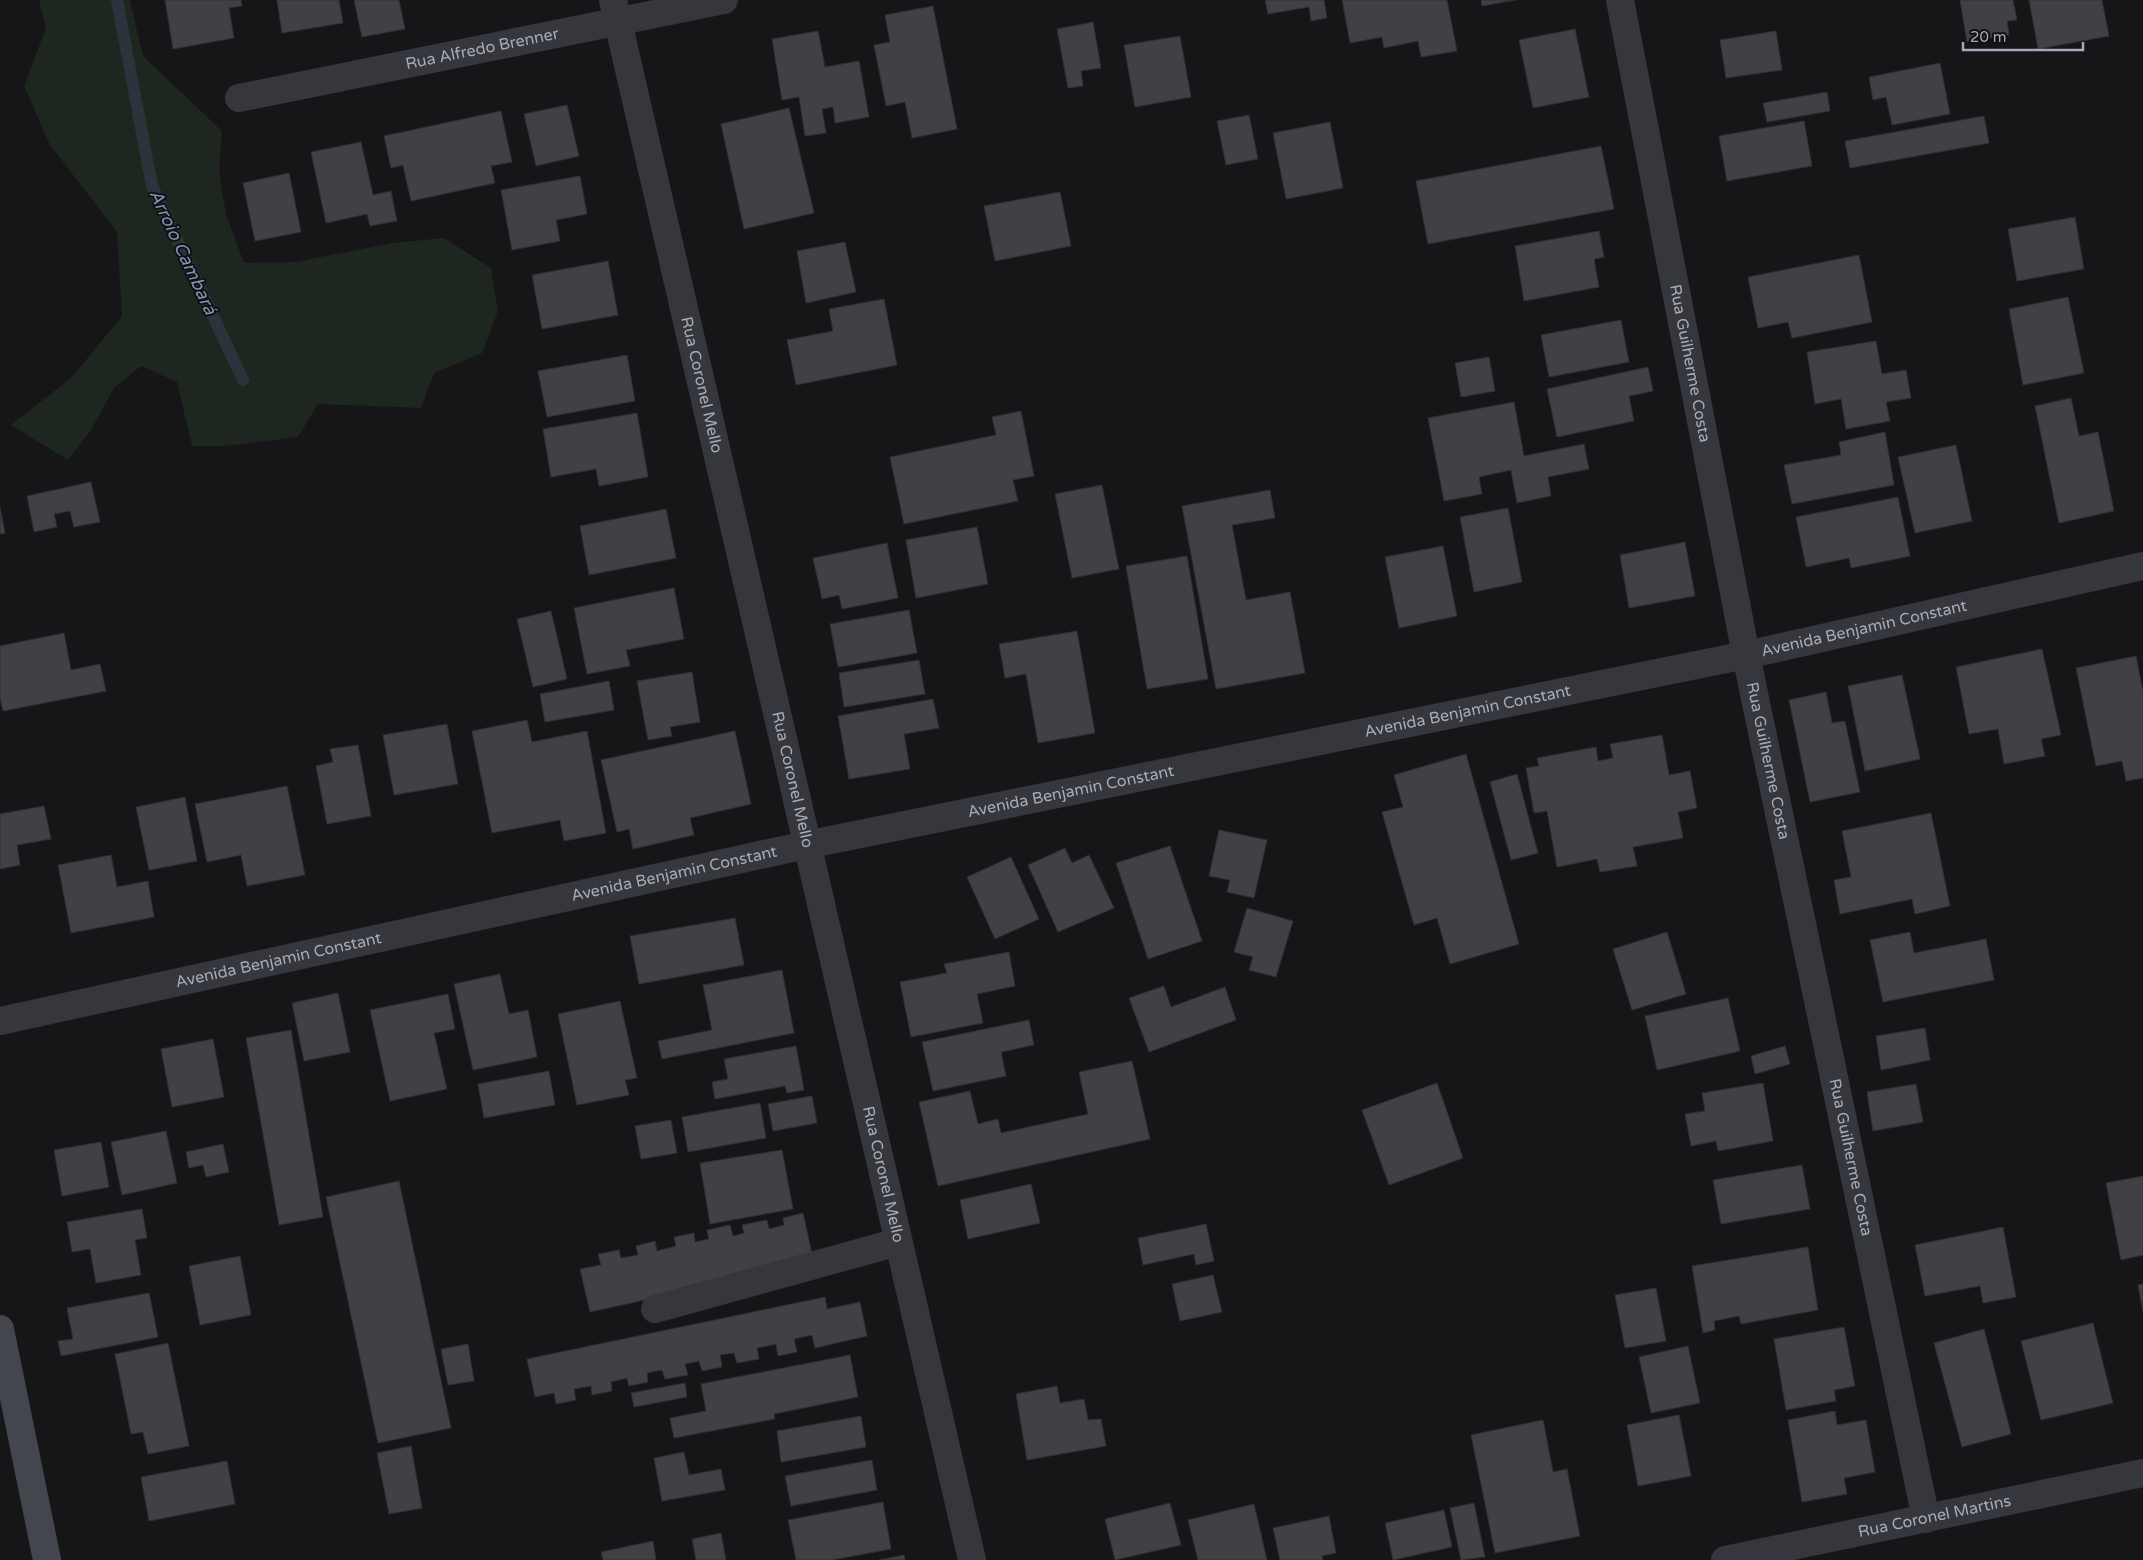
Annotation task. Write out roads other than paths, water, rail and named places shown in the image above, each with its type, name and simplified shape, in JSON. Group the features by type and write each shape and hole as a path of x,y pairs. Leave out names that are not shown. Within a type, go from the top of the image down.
{"street":[{"name":"Rua Alfredo Brenner","path":"238,98 616,11 724,0"},
{"name":"Rua Guilherme Costa","path":"1620,0 1746,655 1926,1519"},
{"name":"Rua Coronel Mello","path":"616,11 806,845 972,1560"},
{"name":"Avenida Benjamin Constant","path":"0,1021 806,845 1746,655 2143,566"},
{"path":"655,1309 898,1242"},
{"path":"0,1329 47,1560"},
{"name":"Rua Coronel Martins","path":"1725,1560 2143,1473"}],"waterway":[{"name":"Arroio Cambará","path":"117,0 152,186 243,380"}]}
